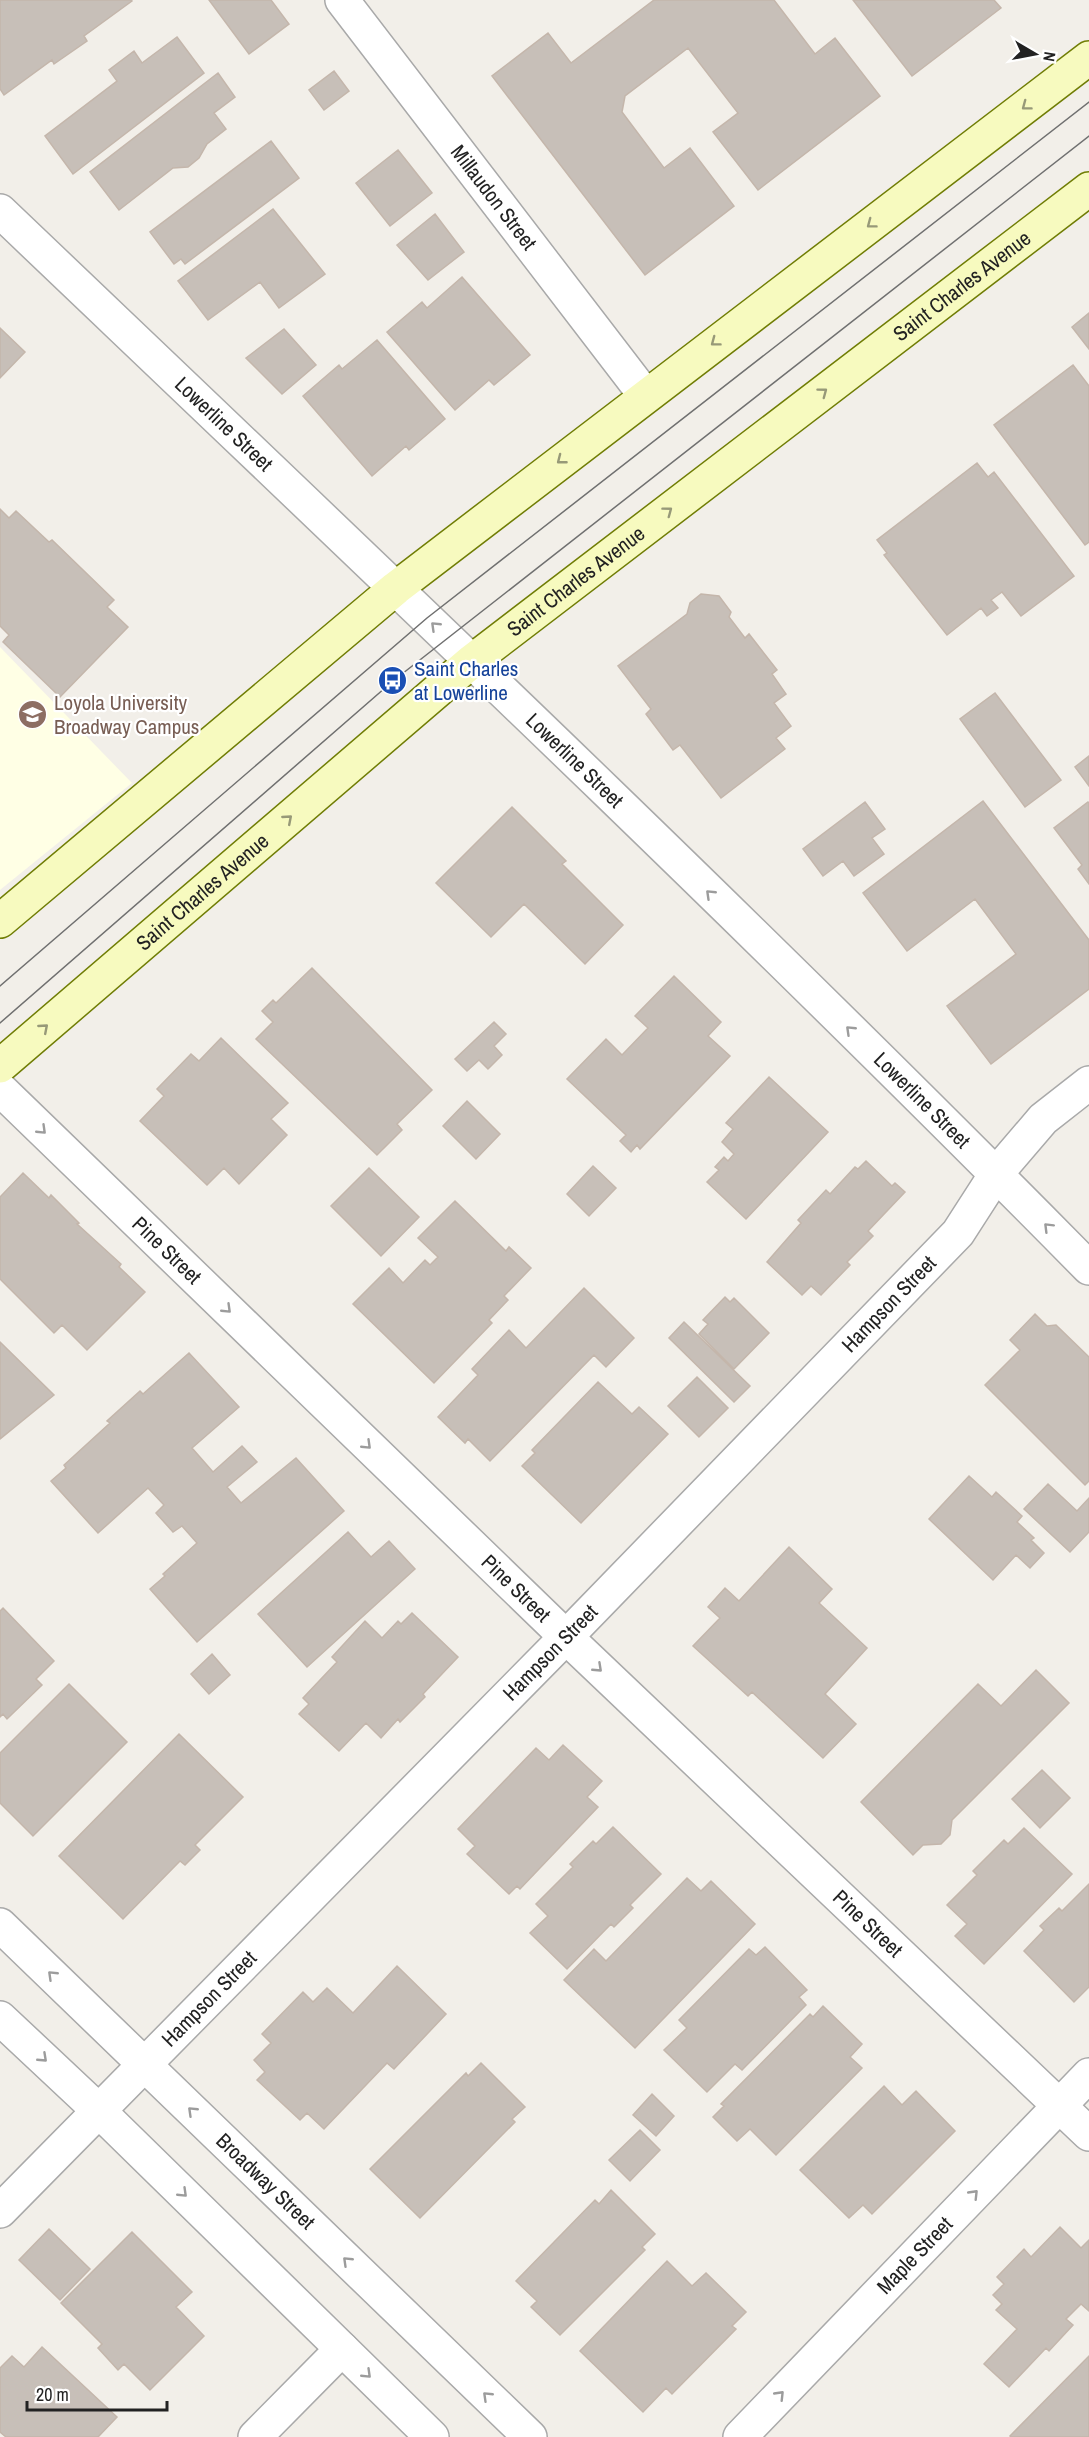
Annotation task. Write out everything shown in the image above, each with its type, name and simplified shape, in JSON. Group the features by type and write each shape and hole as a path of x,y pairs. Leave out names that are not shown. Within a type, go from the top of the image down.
{"main road":[{"path":"0,921 396,588 1089,57"},
{"name":"Saint Charles Avenue","path":"0,1066 472,661 1089,189"}],"street":[{"name":"Millaudon Street","path":"342,0 645,395"},
{"name":"Lowerline Street","path":"0,211 472,661 1089,1268"},
{"name":"Hampson Street","path":"0,2211 143,2063 566,1637 958,1233 996,1174 1043,1119 1089,1083"},
{"name":"Pine Street","path":"0,1089 566,1637 1089,2134"},
{"name":"Broadway Street","path":"0,1925 530,2437"},
{"path":"0,2018 98,2110 432,2437"},
{"name":"Maple Street","path":"740,2437 1089,2075"},
{"path":"255,2437 342,2349"}],"shaded area":[{"name":"Loyola University Broadway Campus","path":"0,647 132,783 0,890"}],"building":[{"path":"0,0 132,1 84,36 87,41 54,64 52,60 4,95 0,89"},
{"path":"209,0 271,0 289,24 249,54"},
{"path":"654,0 774,0 815,54 835,38 880,96 758,190 713,132 738,113 688,48 625,96 622,112 664,168 690,148 734,206 645,275 492,76 548,33 571,63"},
{"path":"853,0 994,0 1001,8 912,76"},
{"path":"177,37 204,73 73,174 45,136 117,81 109,70 134,51 142,63"},
{"path":"334,71 349,91 324,110 309,90"},
{"path":"218,73 235,97 214,113 226,129 207,144 199,158 188,167 173,168 119,210 90,172"},
{"path":"271,141 299,178 185,264 181,259 174,264 150,232"},
{"path":"398,150 432,193 390,226 356,183"},
{"path":"273,209 325,274 279,308 260,282 208,320 178,281"},
{"path":"435,214 464,252 428,280 397,245"},
{"path":"462,277 530,355 494,385 489,380 455,410 387,332 422,302 427,308"},
{"path":"1089,313 1089,349 1072,327"},
{"path":"0,328 25,352 0,378"},
{"path":"284,329 316,365 282,394 246,358"},
{"path":"377,340 445,419 409,450 406,446 372,476 303,396 339,365 342,369"},
{"path":"1073,365 1089,386 1089,542 1085,545 994,425"},
{"path":"977,463 988,477 994,472 1074,576 1021,616 1002,592 991,600 998,608 987,616 981,608 947,635 884,555 887,553 877,540"},
{"path":"0,509 9,518 16,511 49,542 52,540 114,600 107,607 128,627 60,697 3,642 9,635 0,626"},
{"path":"701,594 719,596 731,612 729,617 745,638 749,634 777,670 772,674 786,694 774,703 791,726 776,738 785,749 721,798 680,745 673,750 646,714 651,709 618,666 687,614 690,603"},
{"path":"995,693 1061,780 1025,807 960,719"},
{"path":"1089,756 1089,786 1075,767"},
{"path":"983,801 1089,940 1089,989 991,1064 947,1006 1016,954 975,899 907,951 863,893"},
{"path":"865,802 885,829 872,838 884,854 854,876 843,861 823,876 803,849"},
{"path":"1088,802 1089,884 1078,869 1082,865 1054,828"},
{"path":"512,807 566,861 562,864 623,925 585,964 524,904 491,937 436,883"},
{"path":"312,968 432,1090 397,1124 402,1130 377,1155 256,1039 273,1022 262,1011 273,1000 276,1003"},
{"path":"674,976 721,1022 708,1036 730,1056 640,1149 637,1145 631,1152 620,1141 626,1135 567,1079 606,1039 622,1055 648,1028 635,1016"},
{"path":"494,1022 506,1034 494,1046 502,1055 488,1069 479,1060 467,1071 455,1059"},
{"path":"221,1038 288,1103 271,1119 287,1135 239,1184 224,1168 207,1185 140,1121 164,1096 157,1089 191,1054 199,1061"},
{"path":"769,1077 828,1132 746,1219 707,1182 719,1170 715,1167 724,1157 728,1161 734,1154 722,1142 733,1129 726,1123"},
{"path":"467,1101 500,1134 476,1159 443,1126"},
{"path":"866,1161 892,1186 895,1183 905,1192 868,1231 873,1236 847,1262 850,1265 821,1295 811,1286 802,1295 767,1262 801,1223 798,1220 826,1190 830,1194 855,1167 858,1169"},
{"path":"593,1166 616,1188 589,1216 567,1194"},
{"path":"369,1168 419,1217 381,1256 331,1206"},
{"path":"23,1173 49,1198 51,1195 79,1223 77,1224 121,1264 119,1267 145,1292 87,1350 62,1325 54,1333 0,1279 0,1197"},
{"path":"455,1201 506,1251 509,1247 531,1268 504,1296 508,1300 489,1320 492,1323 434,1383 353,1304 389,1268 403,1283 425,1260 430,1265 438,1257 418,1238"},
{"path":"584,1288 634,1338 606,1367 594,1355 490,1461 468,1439 465,1443 438,1417 478,1375 472,1369 509,1330 526,1348"},
{"path":"725,1297 730,1302 734,1298 769,1333 734,1369 699,1334 708,1324 703,1320"},
{"path":"1035,1314 1047,1326 1056,1325 1089,1357 1089,1481 1085,1485 985,1385 1020,1350 1010,1340"},
{"path":"684,1322 750,1386 734,1402 669,1338"},
{"path":"0,1342 54,1395 0,1439"},
{"path":"189,1353 239,1407 192,1448 213,1472 242,1446 257,1462 227,1487 241,1503 296,1458 344,1511 197,1642 150,1589 197,1543 182,1526 173,1532 156,1513 164,1505 148,1488 98,1533 51,1481 66,1468 64,1465 110,1423 107,1421 140,1391 143,1394"},
{"path":"697,1377 728,1408 699,1437 668,1406"},
{"path":"598,1382 632,1414 639,1407 668,1434 581,1523 522,1466 535,1453 532,1450"},
{"path":"969,1476 992,1497 996,1492 1022,1516 1017,1522 1034,1538 1031,1540 1044,1553 1030,1568 1016,1555 993,1580 929,1519"},
{"path":"1048,1484 1077,1511 1089,1498 1089,1532 1070,1552 1024,1509"},
{"path":"348,1532 371,1557 389,1541 415,1569 307,1667 258,1614"},
{"path":"789,1547 832,1589 819,1603 867,1648 825,1694 856,1724 823,1758 752,1692 748,1696 693,1646 720,1618 708,1607 725,1588 739,1601"},
{"path":"3,1608 54,1661 36,1679 42,1685 7,1719 3,1714 0,1717 0,1611"},
{"path":"412,1613 458,1657 423,1694 425,1697 400,1722 398,1719 381,1738 366,1723 339,1751 299,1714 309,1704 303,1698 337,1662 332,1657 365,1621 382,1638 398,1621 401,1624"},
{"path":"212,1654 230,1675 209,1694 191,1674"},
{"path":"1036,1670 1069,1703 952,1820 950,1835 941,1844 923,1845 913,1855 861,1802 978,1684 1001,1706"},
{"path":"69,1684 127,1742 33,1836 0,1803 0,1753"},
{"path":"179,1734 243,1797 195,1845 200,1850 185,1865 180,1861 123,1919 59,1856"},
{"path":"563,1745 602,1781 587,1797 598,1807 520,1889 517,1886 509,1894 467,1854 475,1846 458,1829 536,1748 549,1760"},
{"path":"1042,1770 1070,1798 1040,1828 1012,1799"},
{"path":"613,1827 661,1874 630,1905 633,1908 614,1927 611,1924 567,1969 530,1933 548,1916 536,1904 573,1867 570,1864 593,1841 596,1844"},
{"path":"1024,1828 1072,1874 984,1964 955,1936 967,1924 947,1905 977,1875 973,1871 1004,1840 1008,1844"},
{"path":"687,1878 701,1891 711,1881 755,1924 635,2048 564,1980 594,1949 606,1961"},
{"path":"1089,1884 1089,1987 1074,2002 1024,1951 1044,1930 1040,1926 1059,1908 1062,1911"},
{"path":"765,1947 807,1990 799,1997 806,2005 742,2070 735,2064 707,2092 664,2050 687,2028 679,2020 749,1949 756,1955"},
{"path":"397,1966 446,2014 394,2069 387,2063 324,2129 307,2113 300,2120 257,2080 265,2072 254,2060 271,2043 262,2034 303,1992 313,2002 327,1988 353,2013"},
{"path":"823,2006 862,2044 850,2057 862,2068 776,2155 750,2129 737,2141 713,2117 724,2106 721,2104 810,2014 813,2017"},
{"path":"481,2063 525,2107 512,2119 515,2122 420,2218 370,2169 466,2073 468,2076"},
{"path":"884,2086 902,2105 916,2091 955,2131 872,2214 863,2205 849,2218 800,2170"},
{"path":"652,2094 674,2116 656,2136 633,2115"},
{"path":"640,2130 660,2150 630,2181 609,2160"},
{"path":"611,2190 655,2234 642,2247 645,2250 560,2335 531,2307 537,2301 516,2281 595,2200 599,2204"},
{"path":"1060,2227 1081,2248 1089,2240 1089,2311 1081,2304 1066,2319 1073,2325 1049,2351 1046,2348 1009,2387 984,2364 1017,2329 996,2310 1002,2304 993,2295 1004,2284 997,2277 1024,2249 1031,2257"},
{"path":"49,2229 90,2269 60,2300 19,2260"},
{"path":"132,2232 192,2292 176,2307 204,2336 150,2390 124,2364 118,2370 98,2348 102,2344 61,2303"},
{"path":"667,2261 692,2286 706,2273 746,2312 732,2326 736,2329 672,2394 666,2388 643,2412 580,2351"},
{"path":"42,2347 117,2417 98,2437 6,2437 0,2432 0,2368 12,2356 24,2367"},
{"path":"1089,2356 1089,2437 1011,2437 1010,2436"}],"tram line":[{"path":"0,986 427,618 1089,102"},
{"path":"0,1023 393,681 1089,136"}],"place":[{"name":"Saint Charles at Lowerline","path":"393,681"},
{"name":"Loyola University Broadway Campus","path":"33,715"}]}
